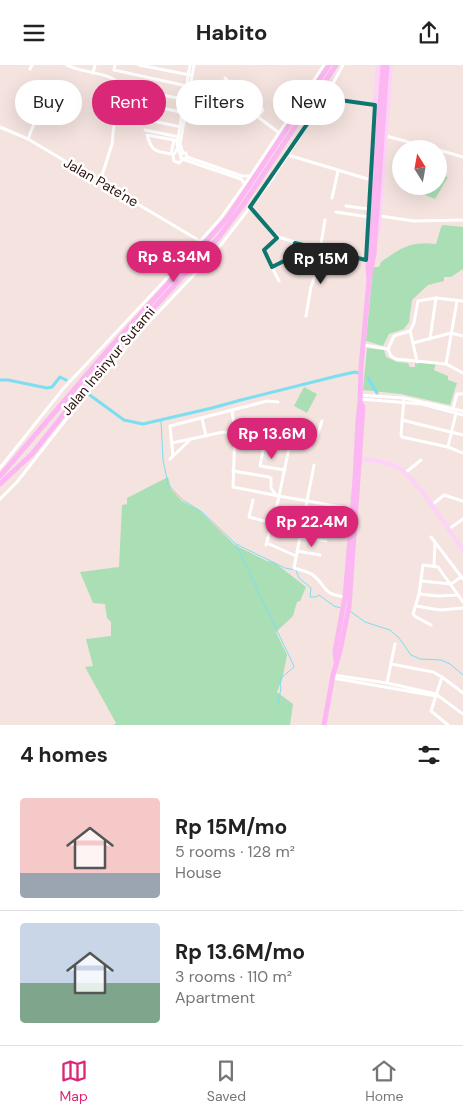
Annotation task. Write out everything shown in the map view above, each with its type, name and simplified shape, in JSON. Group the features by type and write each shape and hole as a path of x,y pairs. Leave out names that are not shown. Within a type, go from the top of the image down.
{"highway":[{"name":"Jalan Insinyur Sutami","path":"0,476 101,358 228,217 329,65"},
{"name":"Jalan Insinyur Sutami","path":"0,483 32,454 114,351 220,237 336,65"},
{"path":"324,725 336,661 340,651 349,607 358,458 359,407 366,345 383,65"},
{"path":"370,268 389,65"},
{"path":"336,661 335,651 345,597 358,458"}],"main road":[{"path":"378,65 366,261 370,268 375,264 380,215 389,65"},
{"path":"358,458 389,464 405,473 432,505 463,550"}],"street":[{"path":"67,65 74,69 114,78 118,85 112,144 100,183"},
{"path":"94,73 95,65"},
{"path":"115,65 114,70 176,83"},
{"path":"139,65 190,75"},
{"path":"189,80 192,65"},
{"path":"0,468 63,389 220,219 323,66 318,65"},
{"path":"335,80 343,65"},
{"path":"225,78 240,98 252,100 261,107 263,110 258,117 278,132"},
{"path":"176,97 131,89 129,101 176,111"},
{"path":"345,101 375,105"},
{"path":"166,124 181,127 173,159 179,163 184,157"},
{"path":"28,139 33,125"},
{"path":"0,499 17,482 93,385 213,255 288,155 307,125"},
{"name":"Jalan Pate'ne","path":"0,127 28,139 200,241"},
{"path":"145,131 178,138"},
{"path":"147,135 165,138 178,138 171,153 155,151 150,147 147,135"},
{"path":"386,136 401,140"},
{"path":"178,138 184,157"},
{"path":"177,147 184,157 242,177 250,176"},
{"path":"448,153 463,157"},
{"path":"288,155 371,179"},
{"path":"332,198 338,171"},
{"path":"242,177 245,184"},
{"path":"346,206 369,209"},
{"path":"250,207 278,237 366,261"},
{"path":"336,212 369,217"},
{"path":"380,215 414,221 463,220"},
{"path":"306,316 311,287 322,250 325,219"},
{"path":"278,237 264,252 279,281"},
{"path":"272,267 292,257 295,243"},
{"path":"417,362 410,331 415,320 418,301 426,298 436,298 463,301"},
{"path":"430,339 436,298"},
{"path":"446,364 457,301"},
{"path":"410,331 394,336 388,349 394,359 446,364 463,373"},
{"path":"413,343 451,333 463,336"},
{"path":"366,345 388,349"},
{"path":"453,409 457,394 463,394"},
{"path":"360,399 404,398 463,413"},
{"path":"404,398 402,436 448,447 463,453"},
{"path":"360,399 422,404 456,413 463,413"},
{"path":"191,439 172,458 170,426 267,401 278,402"},
{"path":"232,410 235,432 234,488 353,509"},
{"path":"448,447 456,413"},
{"path":"202,418 206,436"},
{"path":"172,443 223,432 267,436 277,419 235,432"},
{"path":"402,420 463,435"},
{"path":"296,556 266,545 292,434 296,433 316,439 322,421"},
{"path":"264,445 260,467 285,470"},
{"path":"405,473 421,460"},
{"path":"314,465 294,568 312,574 322,587 332,595 345,597"},
{"path":"233,471 271,478 271,488 278,496"},
{"path":"432,505 445,495 463,501"},
{"path":"253,500 249,517 301,532"},
{"path":"448,530 463,519"},
{"path":"300,537 326,541"},
{"path":"421,581 451,585 462,578 431,537"},
{"path":"434,566 435,543"},
{"path":"297,551 320,555"},
{"path":"431,625 414,615 423,565 439,568 463,602"},
{"path":"419,594 438,596 458,595"},
{"path":"416,606 440,610 463,608"},
{"path":"387,683 395,644"},
{"path":"391,664 433,672 463,693"},
{"path":"333,676 387,683 405,689"},
{"path":"333,676 437,696 463,715"},
{"path":"442,677 431,712 448,725"}],"highlighted area":[{"path":"325,98 375,105 366,260 295,243 292,257 272,267 264,250 277,238 250,207"}],"green space":[{"path":"425,195 437,195 435,199"},
{"path":"443,225 463,227 463,269 451,277 444,277 444,281 428,285 412,300 409,322 404,329 389,334 383,346 366,341 373,267 379,267 381,262 407,247 427,243 436,244"},
{"path":"367,348 384,350 386,357 397,362 408,363 410,367 415,367 415,362 436,363 434,370 448,376 448,380 457,383 450,405 401,394 363,390"},
{"path":"304,387 317,394 307,413 294,406"},
{"path":"168,477 171,489 182,501 199,510 235,545 267,561 274,562 306,587 300,601 297,602 293,616 276,632 287,655 282,680 277,692 293,704 290,725 113,725 116,723 85,667 93,666 86,639 111,636 111,622 107,618 105,604 93,603 80,572 119,567 122,505 127,504 127,498"}],"waterway":[{"path":"87,393 124,420 143,424 337,376 358,373"},
{"path":"0,380 47,388 52,387 60,377 66,380"},
{"path":"368,378 377,393"},
{"path":"161,420 163,460 168,484 173,490 183,500 202,512 236,544 285,568 296,570 299,578 311,588 310,597 319,595 334,606 341,608"},
{"path":"236,545 294,667 281,678 278,704"},
{"path":"350,611 365,622 390,630 399,638 411,655 420,659 441,660 450,664 463,675"}]}
